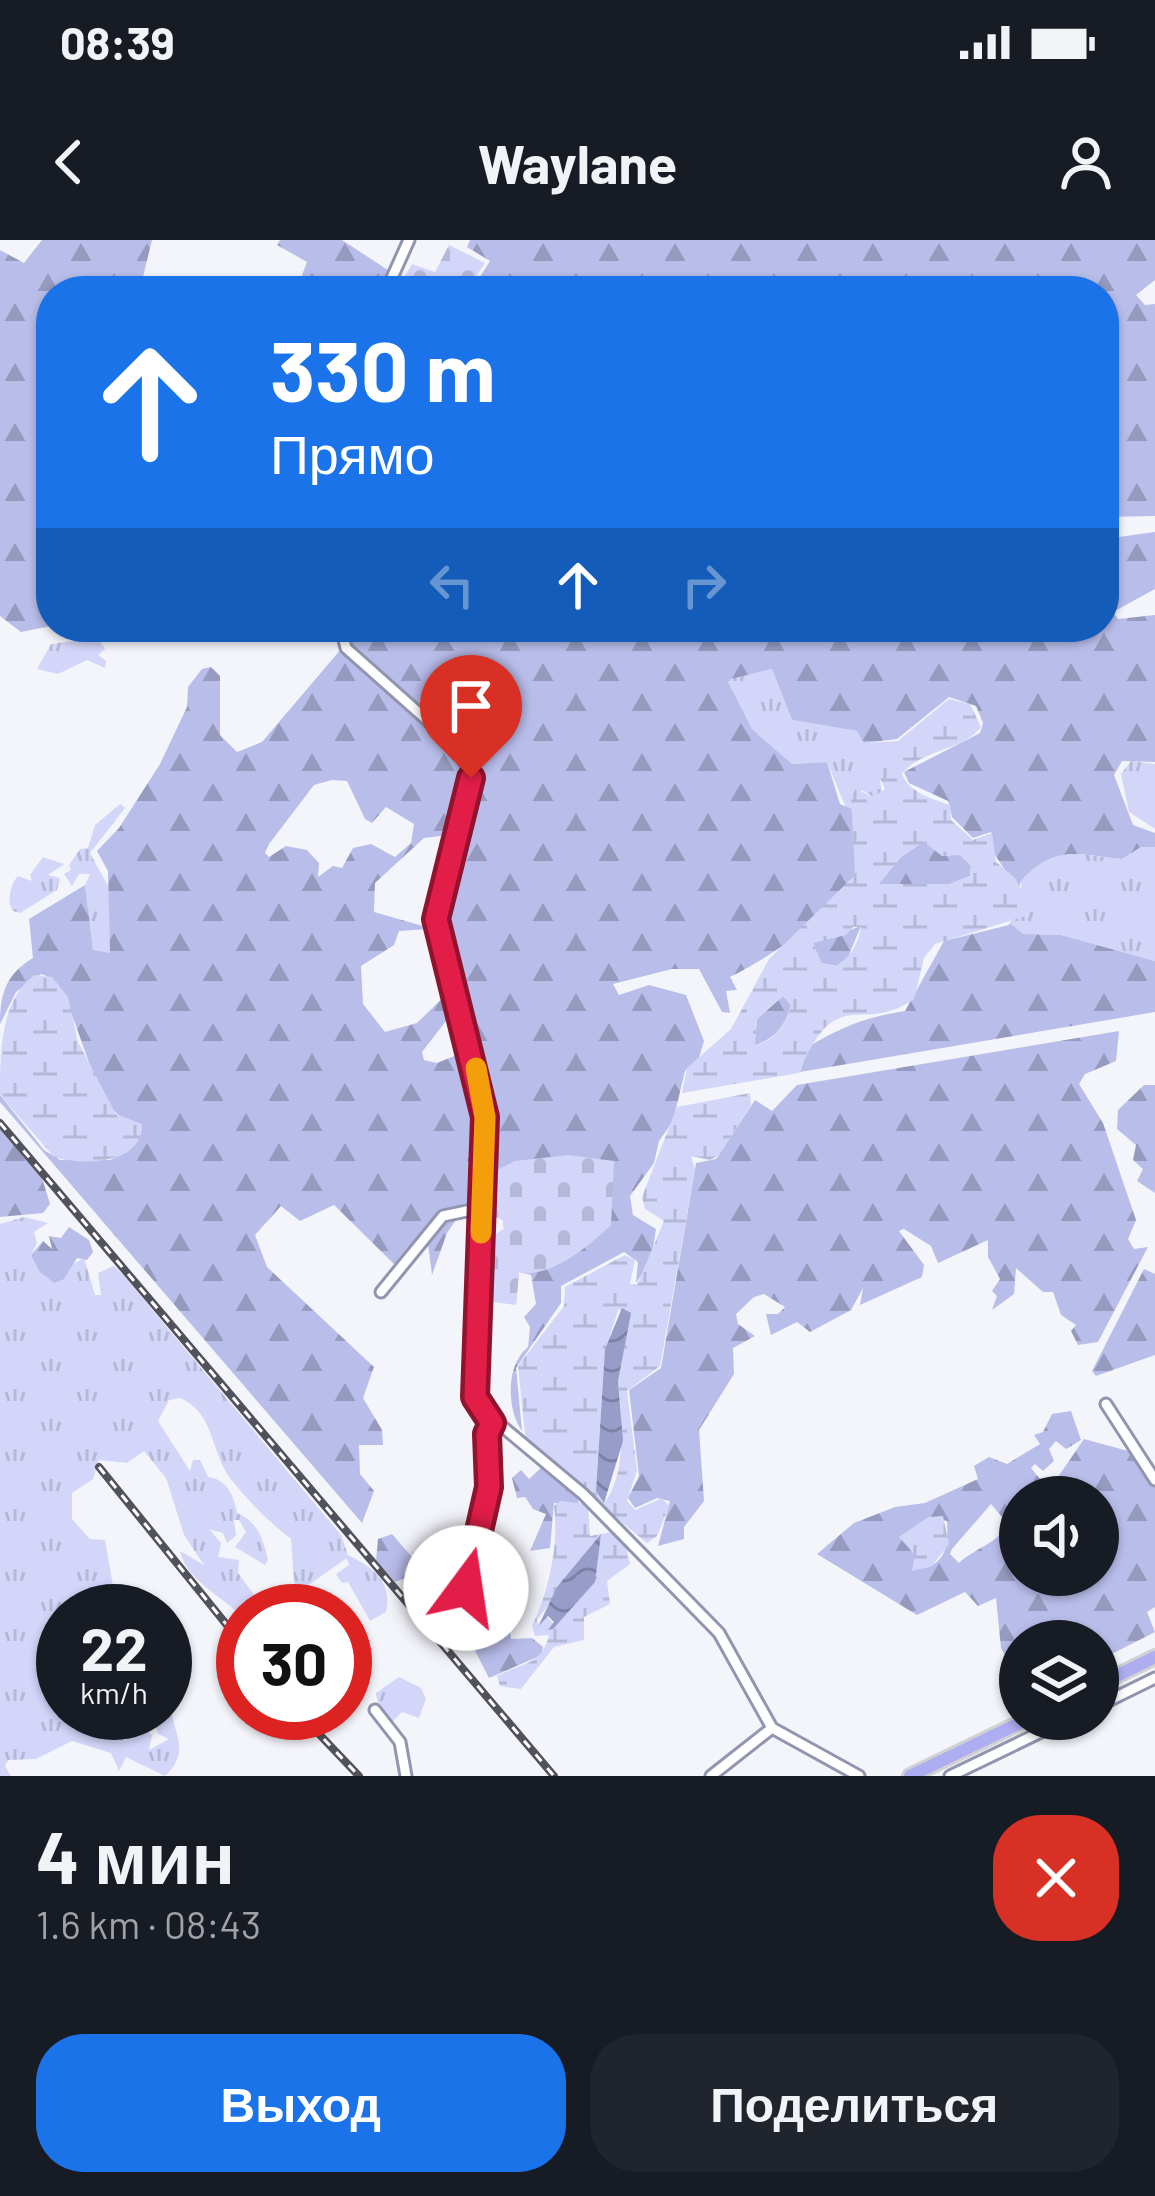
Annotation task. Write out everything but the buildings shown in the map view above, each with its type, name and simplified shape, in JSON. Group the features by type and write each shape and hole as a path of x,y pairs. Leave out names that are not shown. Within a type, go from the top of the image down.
{"main road":[{"path":"1119,1675 1155,1658"},
{"path":"910,1776 999,1733"}],"street":[{"path":"393,276 409,240"},
{"path":"346,642 350,653 455,745 470,772 436,919 483,1098 475,1397 492,1423 584,1494 719,1633 772,1728 859,1776"},
{"path":"381,1292 442,1216 481,1208"},
{"path":"1106,1404 1155,1480"},
{"path":"462,1632 463,1605 489,1487 487,1434 492,1423"},
{"path":"1119,1696 1155,1678"},
{"path":"375,1710 400,1742 406,1776"},
{"path":"711,1776 772,1728"},
{"path":"950,1776 1025,1740"}],"green space":[{"path":"42,240 152,240 143,276 36,276 36,629 21,632 0,616 0,250 24,263"},
{"path":"280,240 342,240 391,272 390,276 302,276 307,262 277,245"},
{"path":"470,240 1155,240 1155,280 1136,295 1145,305 1155,304 1155,516 1119,517 1119,276 480,276 490,261 467,247"},
{"path":"449,245 485,263 476,276 405,276 412,264 435,272"},
{"path":"1155,532 1155,589 1119,609 1119,537"},
{"path":"1155,615 1155,762 1122,761 1114,775 1133,825 1155,833 1155,847 1141,847 1122,859 1057,856 1021,881 1019,890 995,855 991,832 973,838 952,817 948,801 909,783 904,772 980,733 983,723 976,706 949,697 897,739 864,743 857,731 792,720 772,669 727,680 752,729 792,764 827,762 840,804 852,809 855,875 848,889 819,918 730,977 737,990 726,991 730,1013 722,1012 699,969 672,969 613,984 619,995 649,985 686,995 704,1041 699,1058 685,1071 673,1121 659,1141 654,1163 630,1196 633,1215 656,1229 651,1261 636,1283 638,1262 624,1252 561,1286 561,1303 516,1368 522,1431 511,1400 512,1376 515,1365 528,1347 530,1327 524,1317 536,1304 531,1275 519,1272 516,1305 484,1241 504,1230 503,1220 469,1201 447,1233 432,1275 428,1244 395,1265 334,1205 300,1221 281,1206 255,1235 267,1267 374,1367 363,1398 382,1430 383,1445 359,1445 360,1474 374,1491 362,1523 0,1102 0,1095 44,1150 60,1160 110,1160 127,1152 127,1120 101,1092 54,982 41,974 16,992 0,1024 1,1003 16,971 33,958 29,919 85,885 93,950 110,953 108,871 97,851 119,828 160,764 187,707 188,687 202,669 211,667 220,676 220,735 237,752 262,742 347,642 1119,642 1119,619","holes":["347,781 365,819 372,823 386,807 414,824 411,843 395,857 371,844 353,848 342,868 333,866 318,877 319,863 307,850 286,846 269,857 265,853 269,844 314,785","454,800 423,926 374,912 375,883 424,838 441,836","443,928 458,983 417,1023 385,1032 363,1004 361,966 394,945 399,931","449,1017 456,1020 464,1052 437,1063 424,1060 422,1052"]},
{"path":"100,642 105,649 98,655 106,661 105,668 87,660 58,674 37,669 51,644"},
{"path":"772,669 792,720 857,731 878,764 882,793 873,797 862,790 852,809 846,808 827,762 792,764 752,729 726,680"},
{"path":"949,699 970,704 981,727 902,774 916,791 950,805 951,820 973,840 992,833 996,862 1015,878 1031,907 1029,915 935,944 924,958 914,999 879,1014 838,1019 825,1028 799,1073 682,1093 687,1068 731,1029 769,959 855,875 851,796 856,789 873,797 885,789 864,743 898,741","holes":["924,842 942,856 960,855 971,866 970,876 950,884 879,884 901,857","853,927 861,927 842,963 821,963 813,943 846,935","783,996 791,1005 779,1031 755,1046 757,1019"]},
{"path":"1131,761 1155,764 1155,829 1129,812 1121,774"},
{"path":"120,804 125,808 90,853 109,888 110,954 93,951 85,885 90,874 79,874 72,886 64,874 71,870 69,865 80,849 88,848 95,825"},
{"path":"924,841 943,856 960,854 971,866 970,876 950,884 878,884 901,857"},
{"path":"1141,847 1155,847 1155,961 1061,935 1023,934 1010,923 1021,901 1021,881 1045,861 1068,854 1122,859"},
{"path":"43,857 64,864 48,875 60,878 57,890 20,913 13,911 10,898 15,879 32,881 30,875"},
{"path":"1010,921 1023,934 1061,935 1155,961 1155,1012 800,1072 808,1047 820,1040 866,1020 905,1011 944,941"},
{"path":"861,926 848,957 837,966 821,963 813,943"},
{"path":"35,975 52,977 68,997 78,1042 116,1114 142,1124 140,1138 122,1155 94,1161 54,1157 0,1095 9,1012 23,985"},
{"path":"783,996 791,1005 782,1026 754,1046 757,1019"},
{"path":"1119,1031 1116,1061 1085,1074 1079,1084 1103,1123 1136,1220 1128,1239 1134,1249 1148,1247 1098,1342 1078,1345 1071,1331 1076,1325 1061,1315 1053,1292 1043,1292 1016,1268 1014,1294 992,1310 997,1296 992,1291 1000,1279 988,1257 988,1240 938,1263 931,1246 904,1229 899,1231 924,1265 922,1277 860,1305 863,1288 851,1310 810,1332 797,1322 771,1335 766,1314 778,1314 785,1307 764,1294 754,1297 736,1314 738,1324 755,1336 733,1348 734,1374 699,1430 704,1501 684,1527 684,1539 658,1546 670,1501 657,1498 635,1508 628,1498 639,1476 629,1390 661,1368 696,1163 716,1159 755,1100 772,1111 797,1085"},
{"path":"1144,1085 1155,1085 1155,1193 1137,1181 1143,1169 1133,1160 1136,1145 1117,1129 1118,1110"},
{"path":"750,1093 751,1105 719,1155 710,1160 691,1156 695,1170 660,1366 627,1391 637,1470 627,1501 635,1510 662,1498 669,1506 657,1536 647,1543 526,1443 518,1366 564,1306 565,1287 625,1255 635,1260 630,1284 637,1285 664,1221 645,1209 642,1197 677,1107","holes":["619,1308 623,1322 618,1372 620,1462 604,1503 596,1491 605,1350"]},
{"path":"0,1129 42,1178 50,1204 43,1213 0,1217"},
{"path":"568,1155 614,1161 611,1225 556,1266 519,1272 516,1305 486,1301 484,1241 504,1229 503,1220 485,1213 486,1175 515,1161"},
{"path":"24,1217 48,1223 34,1232 37,1243 31,1255 71,1265 84,1258 95,1295 101,1295 98,1273 114,1266 341,1535 348,1555 372,1570 386,1592 386,1612 372,1620 372,1584 342,1583 336,1574 349,1565 347,1558 310,1584 295,1584 291,1539 230,1478 200,1413 180,1398 169,1400 158,1421 190,1471 193,1460 200,1460 208,1477 225,1485 237,1513 262,1538 265,1565 235,1547 246,1532 239,1520 234,1520 236,1536 227,1543 223,1533 209,1529 221,1543 218,1557 239,1560 238,1573 246,1584 216,1584 216,1596 206,1588 184,1562 180,1551 204,1565 184,1535 166,1478 144,1451 127,1463 99,1460 93,1479 72,1493 72,1519 90,1539 105,1540 113,1584 36,1584 36,1740 151,1740 149,1750 167,1740 179,1740 178,1758 165,1776 126,1757 119,1771 111,1753 72,1741 36,1759 8,1760 5,1766 11,1776 0,1776 0,1224"},
{"path":"69,1227 89,1240 93,1252 87,1260 77,1258 64,1279 54,1283 40,1272 31,1255 43,1241 52,1249 49,1236 61,1238"},
{"path":"1144,1269 1155,1274 1155,1355 1096,1376 1092,1371"},
{"path":"1071,1411 1081,1440 1066,1449 1056,1441 1049,1449 1054,1461 1043,1471 1035,1464 1031,1468 1038,1476 999,1476 999,1513 991,1504 950,1554 959,1563 999,1535 999,1596 1119,1596 1119,1476 1059,1476 1084,1439 1132,1452 1155,1484 1155,1607 1147,1612 1155,1632 1119,1650 1119,1620 999,1620 999,1628 996,1598 978,1606 965,1592 917,1615 817,1554 854,1523 895,1507 925,1503 978,1479 974,1466 989,1457 1007,1464 1040,1444 1034,1435 1043,1432 1052,1414","holes":["929,1517 947,1521 947,1543 943,1555 926,1568 900,1537"]},
{"path":"542,1467 578,1498 579,1506 554,1503 550,1548 530,1551 546,1514 533,1509 525,1497 517,1498 512,1478 521,1470 529,1479"},
{"path":"560,1501 588,1504 590,1536 611,1532 627,1549 630,1564 607,1581 610,1604 584,1617 584,1640 554,1647 521,1689 500,1686 497,1676 536,1658 549,1635 535,1636 532,1626 551,1568 554,1506","holes":["601,1535 592,1582 553,1623 546,1616 539,1627 537,1620"]},
{"path":"943,1516 949,1544 932,1566 912,1571 915,1555 899,1537 929,1517"},
{"path":"392,1534 418,1564 428,1586 422,1593 408,1577 395,1582 376,1561 378,1539"},
{"path":"472,1601 491,1608 499,1604 508,1614 511,1639 532,1638 543,1647 542,1655 489,1678 467,1635 465,1611"},
{"path":"399,1677 421,1688 426,1699 419,1718 402,1712 391,1723 379,1709 376,1693"}],"water":[{"path":"622,1308 631,1313 618,1381 623,1441 604,1503 596,1491 605,1349"},
{"path":"601,1534 595,1582 553,1629 548,1630 554,1622 548,1616 538,1627 557,1587"}],"railway":[{"path":"0,1123 554,1776"},
{"path":"99,1467 216,1612"},
{"path":"325,1740 359,1776"}],"slow traffic":[{"path":"476,1068 485,1117 481,1233"}],"route":[{"path":"466,1588 489,1487 487,1434 492,1423 475,1397 485,1117 436,919 471,778"}]}
